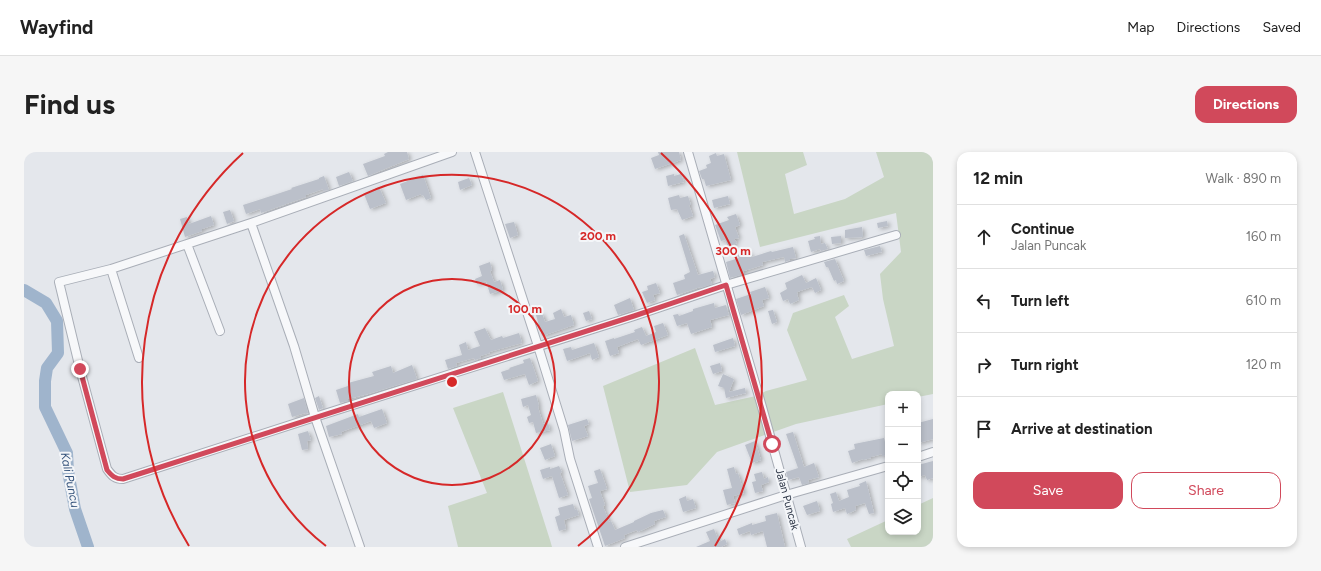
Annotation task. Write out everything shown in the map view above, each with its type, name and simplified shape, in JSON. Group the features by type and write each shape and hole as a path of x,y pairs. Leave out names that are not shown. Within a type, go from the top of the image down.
{"street":[{"path":"452,152 251,223 111,269 59,282 107,470 112,476 117,479 123,479 634,316 726,285 896,235"},
{"path":"476,152 564,430 570,459 598,547"},
{"name":"Jalan Puncak","path":"688,152 801,547"},
{"path":"251,223 294,346 315,417 360,547"},
{"path":"187,244 220,331"},
{"path":"111,269 139,358"},
{"path":"921,456 933,452"},
{"path":"625,547 786,495 885,467"}],"green space":[{"path":"737,152 803,152 807,165 785,174 794,214 845,199 884,177 876,152 933,152 933,394 921,396 921,391 885,391 885,405 796,424 717,452 687,485 630,492 603,386 695,348 715,405 756,396 766,391 807,380 787,330 793,313 844,295 849,306 835,317 852,359 894,346 883,299 880,274 901,252 896,213 760,247"},
{"path":"503,392 552,547 458,547 448,506 487,493 453,408"},
{"path":"933,498 933,547 851,547 847,539 885,521 885,535 921,535 921,504"}],"building":[{"path":"388,152 407,152 409,159 368,176 363,164 385,156 384,154"},
{"path":"658,152 679,152 681,160 655,169 651,158 659,155"},
{"path":"716,153 717,156 724,154 731,180 706,186 699,171 707,168 706,165 711,163 709,156"},
{"path":"349,172 353,181 339,186 336,177"},
{"path":"674,174 674,176 681,174 684,182 668,186 666,176"},
{"path":"423,175 431,198 426,200 423,195 421,196 421,194 406,200 400,184"},
{"path":"324,176 329,190 323,191 323,189 306,195 306,197 261,213 260,209 246,214 243,205 292,189 291,188"},
{"path":"469,178 472,185 460,190 458,182"},
{"path":"379,187 386,203 370,209 364,194"},
{"path":"679,195 680,198 688,196 691,205 689,205 693,216 682,220 677,209 671,210 668,198"},
{"path":"728,196 730,204 714,208 712,200"},
{"path":"230,210 234,221 227,224 223,212"},
{"path":"736,214 740,225 735,227 739,238 734,239 737,243 728,247 725,240 721,241 715,225 729,220 727,217"},
{"path":"211,216 214,225 185,237 180,219 187,217 189,224"},
{"path":"887,221 888,226 878,228 877,223"},
{"path":"514,222 518,235 510,238 505,224"},
{"path":"862,227 863,237 845,238 845,230"},
{"path":"684,234 698,275 713,271 715,277 710,279 712,284 677,295 673,283 685,279 684,275 690,272 679,236"},
{"path":"820,236 821,244 825,243 828,249 821,251 820,249 811,252 808,241 815,239 814,237"},
{"path":"841,236 841,243 832,244 831,237"},
{"path":"880,246 882,252 866,256 864,250"},
{"path":"793,247 796,258 785,262 784,257 762,262 763,265 744,271 744,274 730,278 726,262 739,258 737,255 749,251 752,257 771,251"},
{"path":"835,259 844,281 837,284 824,262"},
{"path":"490,262 492,270 490,271 494,282 500,280 503,290 490,294 486,281 477,284 475,279 482,276 479,266"},
{"path":"802,275 806,283 816,278 821,290 815,293 812,287 797,292 799,300 790,304 788,299 783,301 780,293 787,289 785,283"},
{"path":"656,283 660,293 653,295 655,300 647,303 642,292 648,290 647,286"},
{"path":"765,287 769,298 762,300 764,306 741,315 736,299"},
{"path":"630,298 634,310 618,315 614,305"},
{"path":"714,303 715,308 726,305 729,315 710,320 712,327 691,334 687,323 677,326 673,315 678,314 679,316 693,311 693,309"},
{"path":"561,309 564,317 571,315 574,325 542,336 536,315 542,313 545,322 555,319 553,313"},
{"path":"773,310 777,322 772,324 768,311"},
{"path":"589,311 592,319 586,321 583,313"},
{"path":"663,323 668,335 641,345 638,339 617,347 619,353 610,356 605,341 635,332 634,330 642,327 646,336 656,332 654,326"},
{"path":"485,328 491,340 502,336 503,338 519,333 522,343 489,352 490,353 480,356 481,358 475,360 474,358 456,363 457,366 448,369 445,360 462,355 459,345 466,342 468,350 480,346 474,332"},
{"path":"733,338 735,346 715,352 713,345"},
{"path":"594,343 599,357 592,360 590,353 567,361 563,349 571,347 572,350"},
{"path":"530,358 538,381 529,385 525,374 504,380 501,372 524,363 523,360"},
{"path":"720,363 722,371 713,374 710,366"},
{"path":"412,365 417,379 348,399 348,401 340,403 336,390 348,386 348,383 374,376 372,372 391,366 393,373"},
{"path":"723,374 734,379 729,392 745,388 746,393 726,398 724,388 718,386"},
{"path":"536,395 543,424 548,423 550,430 536,433 533,422 529,423 527,417 531,415 528,405 523,407 521,399"},
{"path":"319,396 323,408 319,410 315,398"},
{"path":"304,398 308,413 292,417 288,404"},
{"path":"382,409 387,423 374,428 371,421 341,432 342,434 329,437 326,426 358,414 359,417"},
{"path":"587,419 589,424 584,426 588,436 572,441 568,425"},
{"path":"933,419 933,439 921,442 921,422"},
{"path":"308,431 311,440 307,441 308,449 302,450 298,434"},
{"path":"793,432 804,467 814,463 819,477 808,480 809,483 802,485 799,477 788,480 786,472 798,468 786,434"},
{"path":"884,438 885,456 882,456 882,454 852,463 848,451 855,449 854,444"},
{"path":"755,441 761,460 752,463 745,445"},
{"path":"551,444 555,456 545,460 540,448"},
{"path":"933,461 933,478 927,480 925,475 921,476 921,464"},
{"path":"559,466 568,495 559,498 552,476 543,479 540,470"},
{"path":"734,467 736,474 738,473 744,493 733,496 735,503 727,505 723,490 732,488 727,469"},
{"path":"600,469 607,489 600,491 605,505 603,506 609,522 611,521 615,530 651,513 663,510 666,517 654,521 655,524 638,532 637,530 624,535 625,538 605,546 589,499 592,498 588,486 598,483 594,471"},
{"path":"762,472 764,479 768,477 769,482 761,485 763,491 755,493 752,482 756,481 754,474"},
{"path":"866,481 874,513 869,514 865,503 855,506 856,510 847,514 845,508 833,512 831,504 833,503 830,494 836,492 839,501 849,497 847,490 860,486 859,484"},
{"path":"686,496 687,501 693,499 696,508 683,512 679,499"},
{"path":"817,501 820,511 807,515 803,506"},
{"path":"573,504 579,515 564,520 566,529 559,531 555,517 560,515 558,508"},
{"path":"777,513 785,547 767,547 763,531 751,535 750,531 739,535 737,529 752,523 752,525 766,521 765,516"},
{"path":"714,529 719,542 725,539 727,544 721,547 696,547 710,541 706,532"}],"waterway":[{"name":"Kali Puncu","path":"24,290 46,303 57,321 58,353 47,368 45,381 45,407 67,453 68,471 75,509 88,547"}],"route":[{"path":"80,369 107,470 117,479 123,479 225,445 634,316 726,285 772,444"}]}
